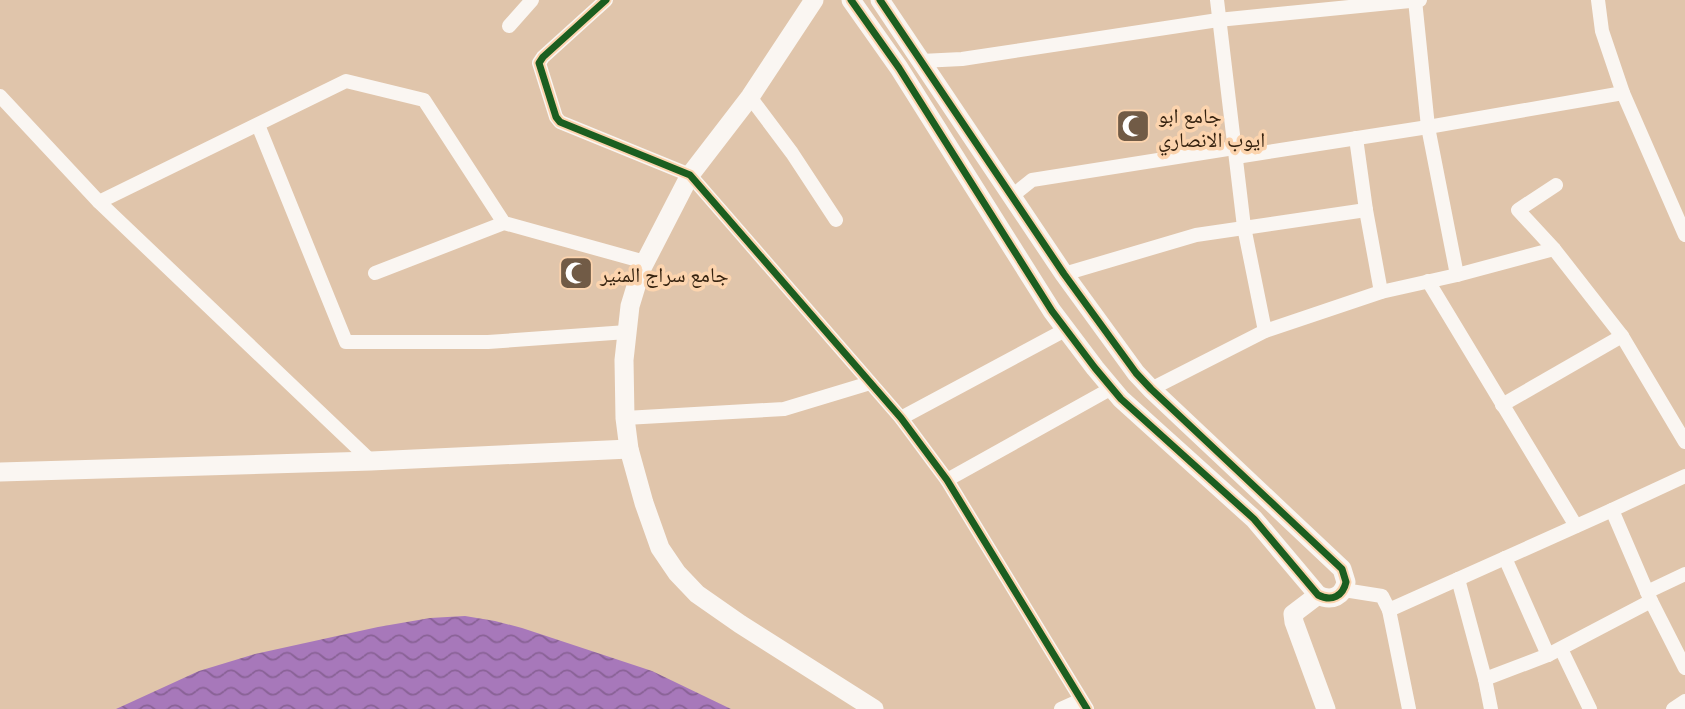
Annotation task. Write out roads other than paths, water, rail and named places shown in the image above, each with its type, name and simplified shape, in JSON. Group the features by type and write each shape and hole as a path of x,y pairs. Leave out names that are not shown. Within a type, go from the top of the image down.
{"street":[{"path":"509,26 532,0"},
{"path":"606,0 539,63 556,117 566,126 690,175 901,418 947,480 1084,704 1061,709"},
{"path":"814,0 750,97 690,175 645,262 630,306 624,360 625,418 629,449 644,503 660,548 677,573 697,594 740,624 874,709"},
{"path":"851,0 878,37 1065,330 1121,399 1254,519 1318,595 1328,599 1344,590 1382,596 1389,610 1409,709"},
{"path":"880,0 1064,274 1136,373 1342,569 1346,577 1344,590"},
{"path":"1217,0 1244,227 1265,331"},
{"path":"921,61 962,60 1219,20 1417,0 1428,127 1457,275"},
{"path":"1598,0 1602,31 1623,93 1681,212 1685,235"},
{"path":"878,37 897,25"},
{"path":"99,202 346,81 424,100 504,223"},
{"path":"1012,196 1032,180 1356,138 1623,93"},
{"path":"0,96 99,202 371,461"},
{"path":"750,97 792,153 836,220"},
{"path":"258,125 346,342 488,342 627,332"},
{"path":"1356,138 1381,292"},
{"path":"1556,185 1518,210 1554,249 1622,336 1685,442"},
{"path":"1064,274 1196,235 1366,210"},
{"path":"375,273 504,223 645,262"},
{"path":"1151,389 1265,331 1381,292 1554,249"},
{"path":"1428,281 1576,526"},
{"path":"901,418 1065,330"},
{"path":"1502,405 1622,336"},
{"path":"625,418 784,409 870,383"},
{"path":"947,480 1112,388"},
{"path":"0,472 371,461 629,449"},
{"path":"1389,610 1685,476"},
{"path":"1612,510 1649,597 1685,668"},
{"path":"1505,558 1555,652 1590,709"},
{"path":"1485,679 1555,652 1685,575"},
{"path":"1458,579 1491,709"},
{"path":"1318,595 1293,614 1326,709"},
{"path":"1673,709 1685,701"}],"water":[{"path":"465,616 522,628 652,671 731,709 116,709 199,671 255,654 378,627 430,618"}],"place":[{"name":"جامع ابو ايوب الانصاري","path":"1133,126"},
{"name":"جامع سراج المنير","path":"576,273"}]}
